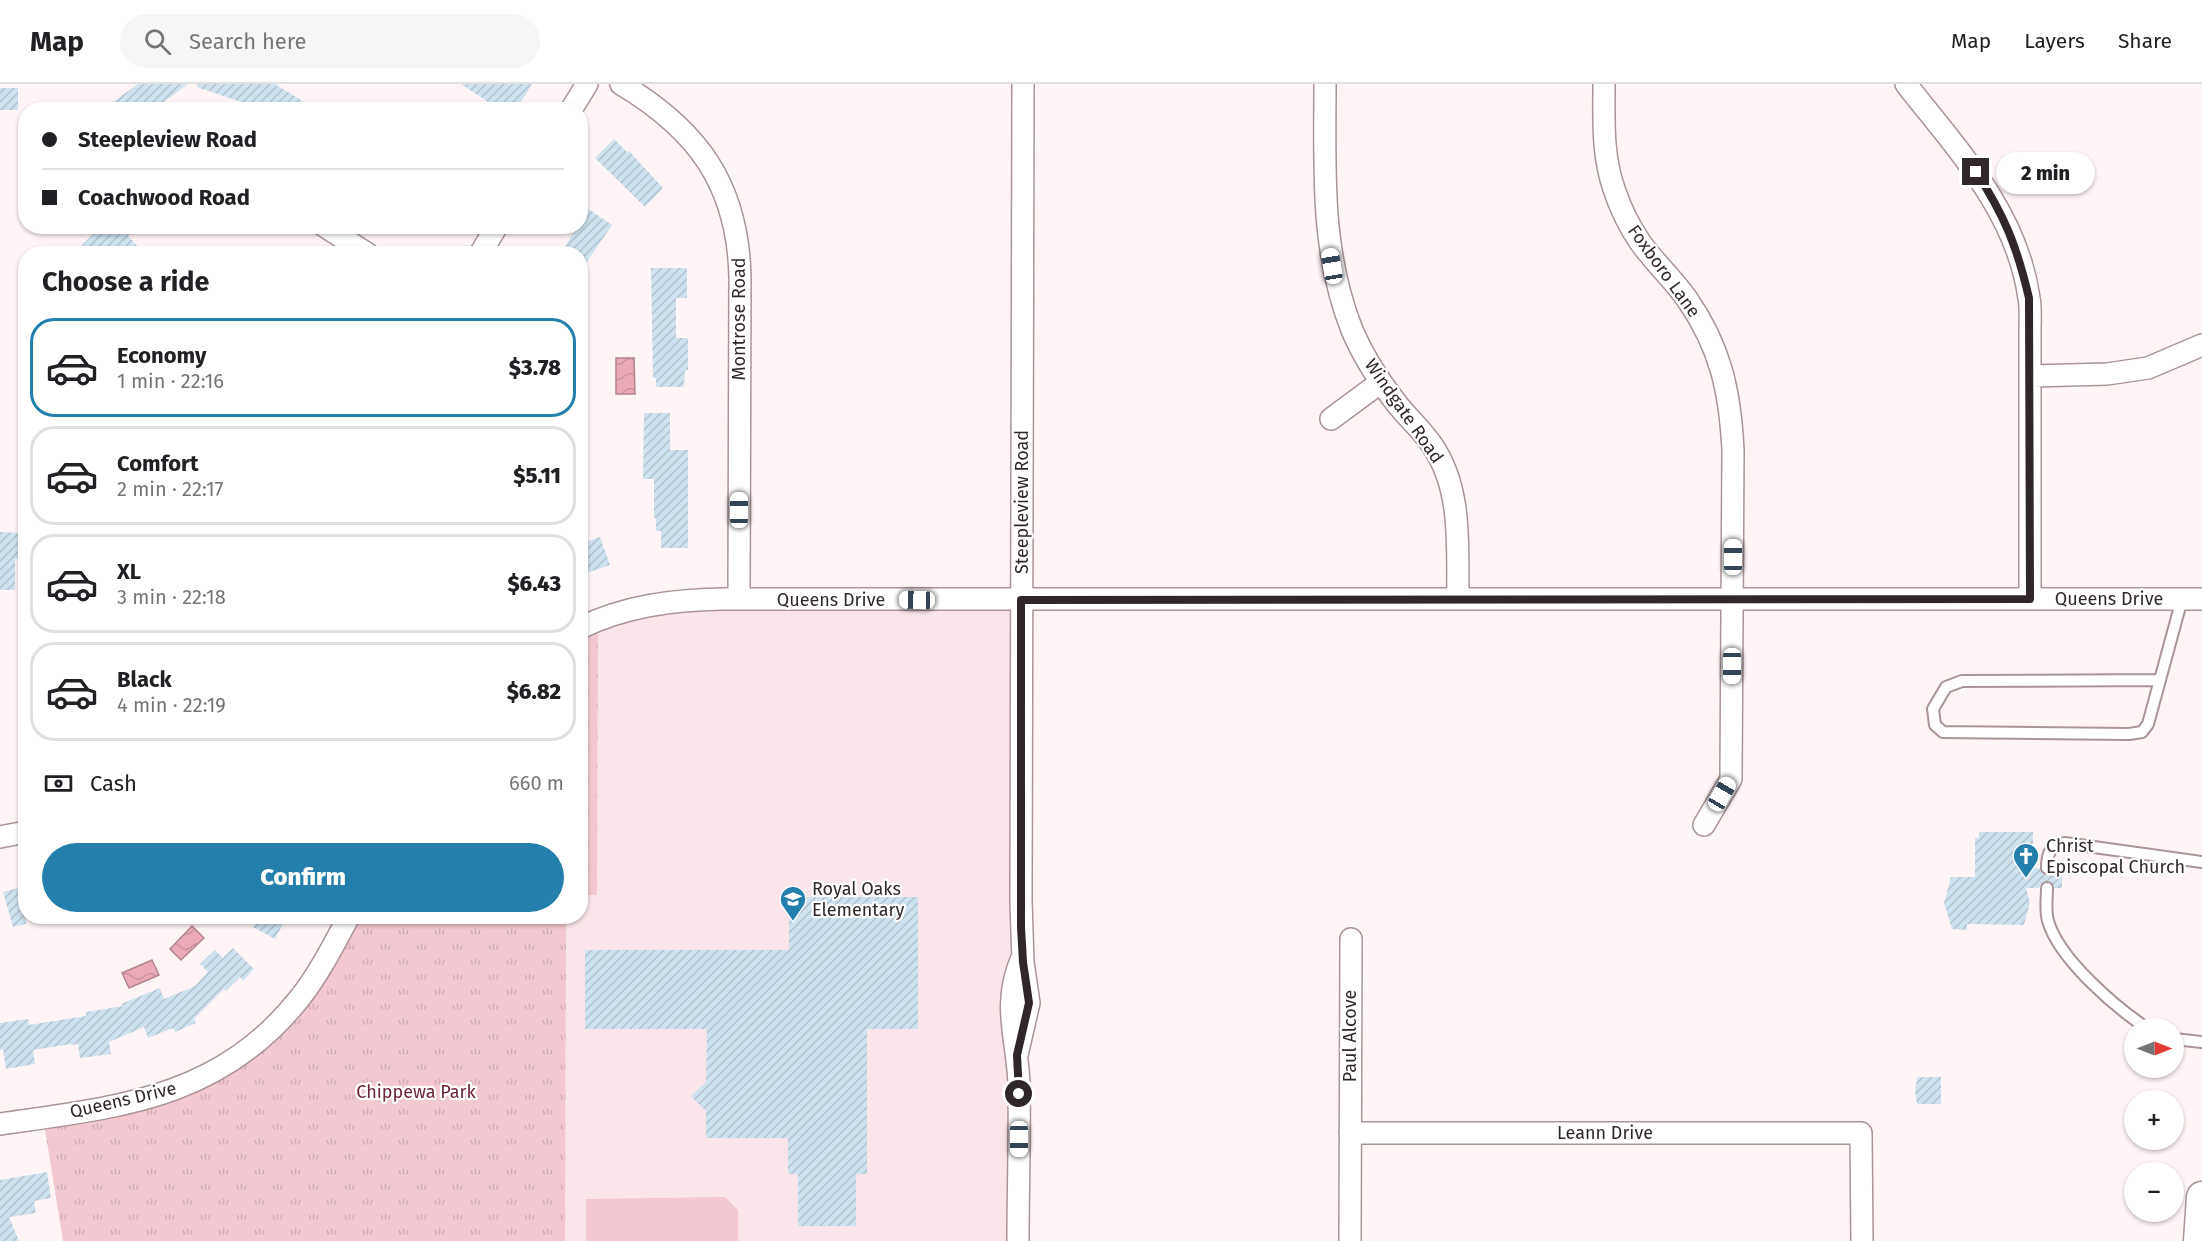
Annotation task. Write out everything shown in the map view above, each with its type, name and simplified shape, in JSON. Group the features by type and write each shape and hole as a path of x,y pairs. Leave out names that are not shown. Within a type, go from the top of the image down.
{"street":[{"path":"576,102 587,84"},
{"name":"Montrose Road","path":"621,84 663,111 692,141 716,177 734,226 740,256 739,599"},
{"name":"Steepleview Road","path":"1018,1241 1017,1055 1029,1003 1022,957 1023,84"},
{"name":"Windgate Road","path":"1325,84 1325,204 1332,266 1353,332 1381,382 1427,439 1444,468 1457,514 1458,599"},
{"name":"Foxboro Lane","path":"1604,84 1605,158 1614,189 1626,218 1641,243 1686,298 1714,346 1723,372 1731,409 1733,450 1731,778 1704,825"},
{"path":"1906,84 1976,172 1995,201 2011,233 2022,267 2029,298 2030,599"},
{"path":"337,234 355,246"},
{"path":"2030,376 2108,374 2148,368 2202,345"},
{"path":"1331,418 1381,382"},
{"name":"Queens Drive","path":"588,625 608,616 645,606 688,600 739,599 2192,599"},
{"path":"0,837 18,834"},
{"name":"Queens Drive","path":"0,1124 140,1100 190,1084 227,1065 268,1034 300,998 344,924"},
{"name":"Paul Alcove","path":"1350,1241 1351,939"},
{"name":"Leann Drive","path":"1350,1133 1861,1133 1862,1241"},
{"path":"2199,1241 2202,1197"}],"lane":[{"path":"2160,680 1962,681 1946,687 1933,709 1935,725 1943,732 2129,734 2142,732 2148,724 2160,680 2192,599"},
{"path":"2047,868 2051,849 2059,843 2202,862"},
{"path":"2047,888 2049,923 2068,956 2109,999 2134,1018"},
{"path":"2184,1040 2202,1042"}],"shaded area":[{"name":"Royal Oaks Elementary","path":"1021,601 1018,1241 565,1241 566,924 588,924 588,895 597,894 598,620 619,612"}],"green space":[{"path":"598,620 597,895 588,895 588,625"},
{"name":"Chippewa Park","path":"344,924 566,924 565,1241 63,1241 43,1117 103,1107 251,1048"},
{"path":"725,1197 738,1210 738,1241 586,1241 586,1199"}],"water":[{"path":"616,358 634,358 635,394 616,394"},
{"path":"192,926 204,938 181,960 170,949"},
{"path":"152,960 159,975 129,988 122,973"}],"building":[{"path":"138,84 188,84 164,102 113,102"},
{"path":"198,84 275,84 304,102 241,102 197,87"},
{"path":"461,84 532,84 521,102 488,102"},
{"path":"0,88 18,88 18,110 0,110"},
{"path":"614,139 628,153 629,151 663,188 645,207 595,158"},
{"path":"588,208 612,225 588,260 588,246 565,246 573,234 588,234"},
{"path":"93,234 130,234 128,236 137,246 81,246"},
{"path":"651,268 687,268 687,298 676,298 676,338 688,338 688,370 685,370 684,387 656,387 656,378 653,378"},
{"path":"644,413 670,413 670,450 688,450 688,548 661,548 661,531 656,531 656,518 654,518 654,479 643,479"},
{"path":"0,532 18,533 15,590 0,590"},
{"path":"600,537 610,565 588,572 588,541"},
{"name":"Christ Episcopal Church","path":"1979,832 2033,832 2033,868 2040,868 2043,874 2047,875 2053,872 2054,868 2062,868 2062,888 2054,888 2051,882 2047,881 2039,888 2026,888 2030,903 2024,925 1967,924 1967,930 1952,929 1944,903 1951,877 1975,877 1975,838 1979,838"},
{"path":"18,888 18,924 26,924 13,927 3,892"},
{"name":"Royal Oaks Elementary","path":"789,897 918,897 918,1029 867,1029 867,1174 856,1174 856,1226 798,1226 798,1174 788,1174 788,1138 706,1138 706,1111 691,1096 706,1082 707,1029 585,1029 585,950 789,950"},
{"path":"256,924 283,924 275,939 253,927"},
{"path":"233,948 254,969 243,981 240,977 226,991 224,989 194,1019 196,1023 175,1032 173,1028 148,1038 144,1027 109,1042 111,1054 80,1058 78,1044 33,1050 35,1064 6,1069 3,1049 0,1050 0,1023 28,1019 29,1025 86,1016 86,1012 123,1006 121,1004 160,988 164,999 195,986 208,972 200,964 215,950 223,958"},
{"path":"1917,1077 1941,1077 1941,1104 1917,1104 1915,1091"},
{"path":"47,1172 51,1198 34,1201 36,1213 9,1217 19,1241 0,1241 0,1180"}],"place":[{"name":"Christ Episcopal Church","path":"2026,879"},
{"name":"Royal Oaks Elementary","path":"793,922"}],"route":[{"path":"1019,1094 1017,1055 1029,1003 1021,927 1021,600 2030,599 2029,298 2011,233 1995,201 1976,172"}]}
